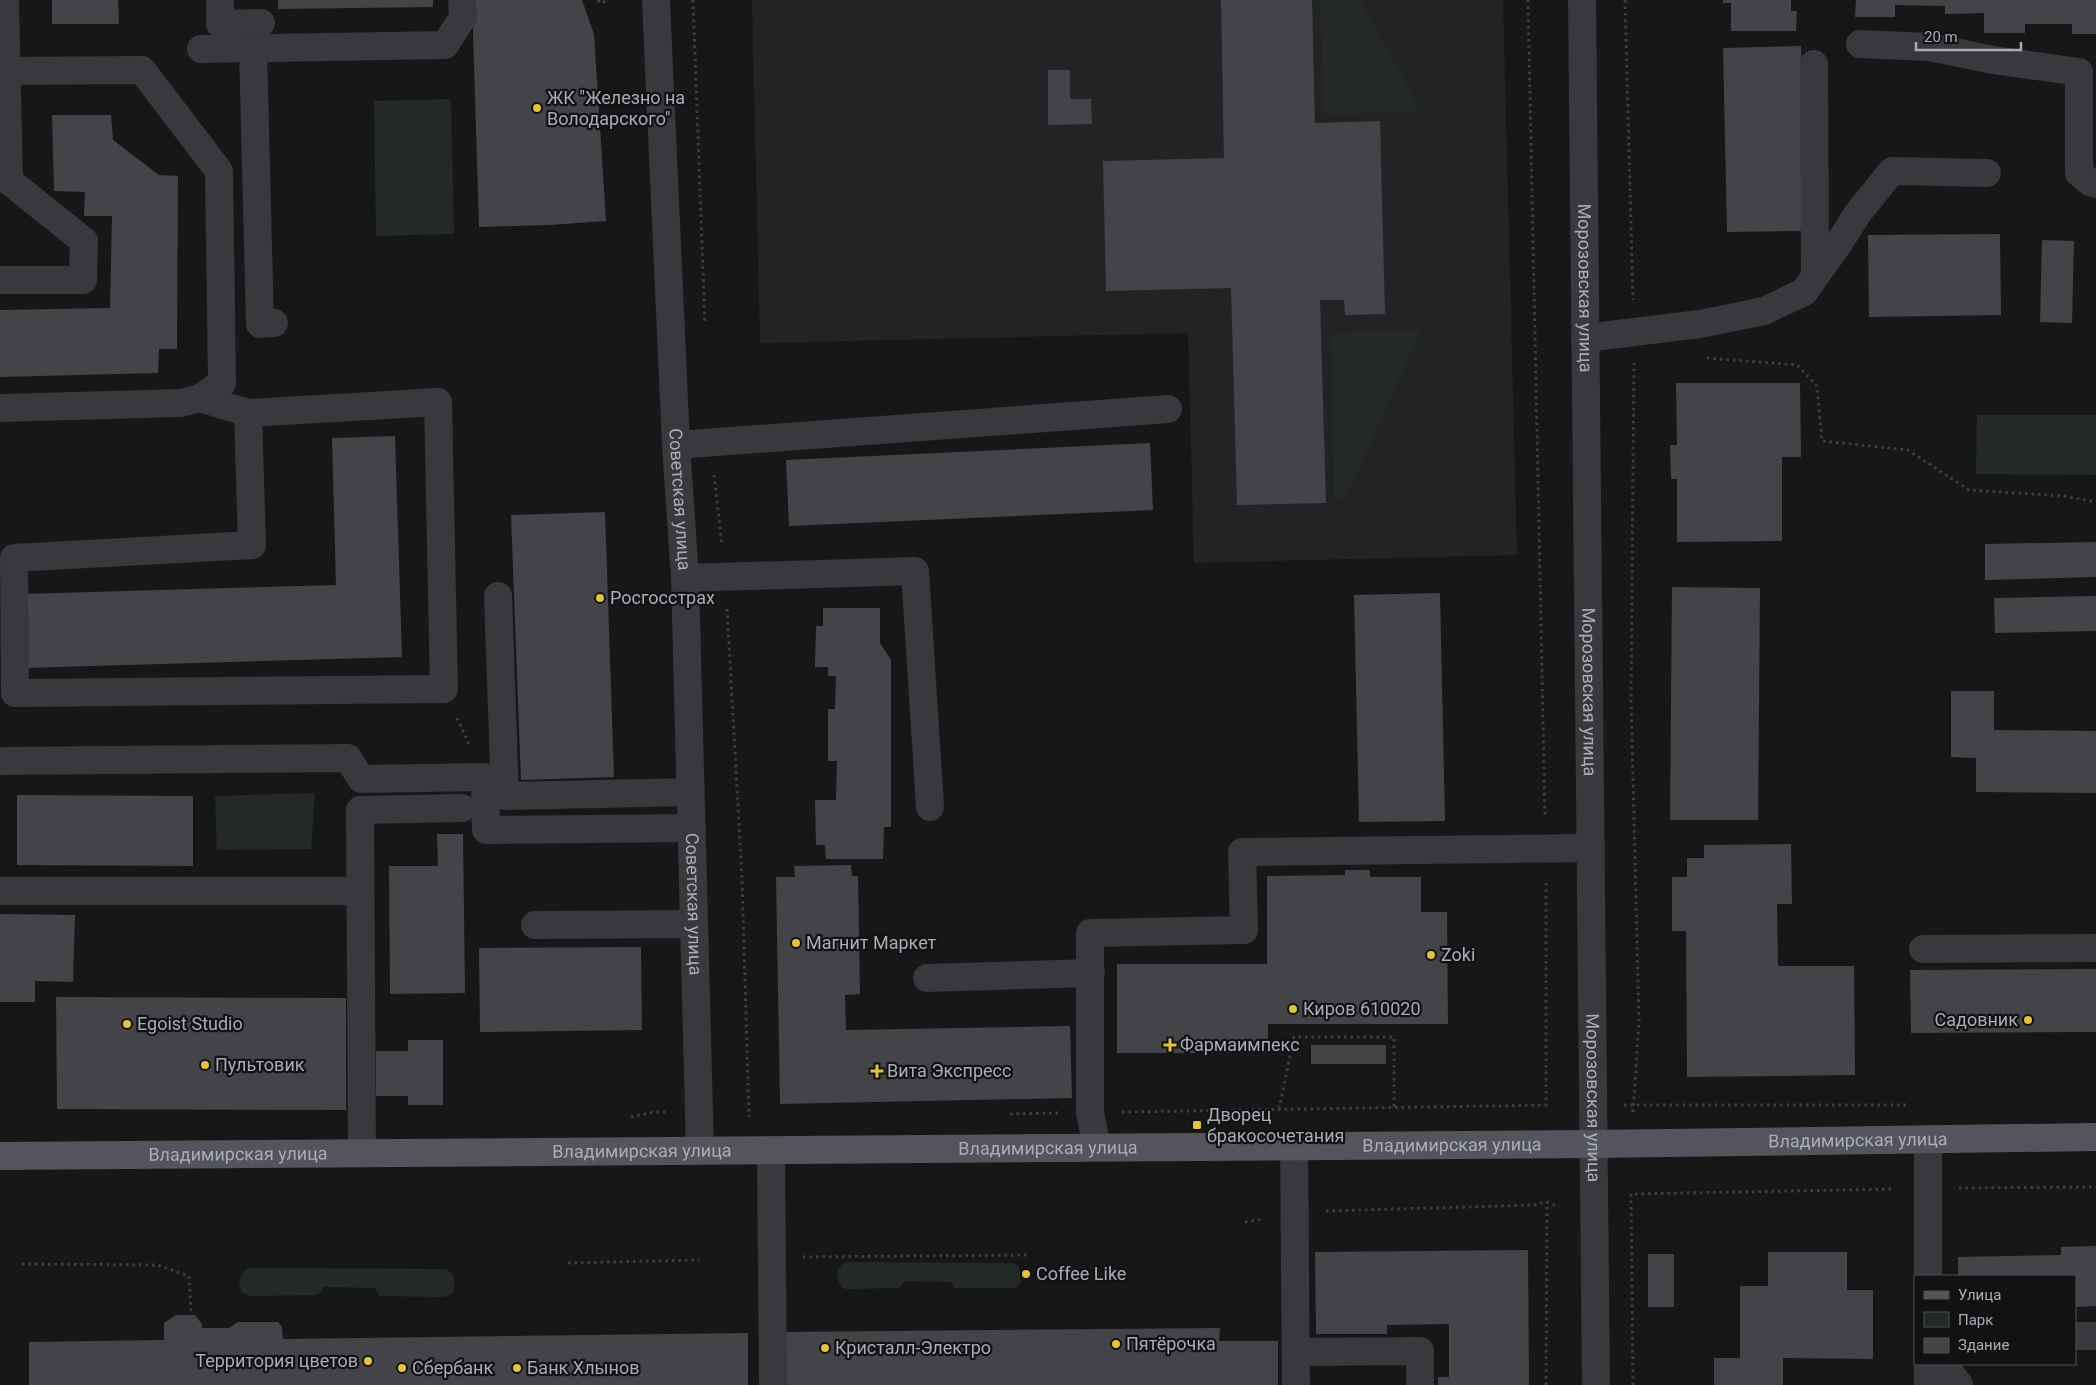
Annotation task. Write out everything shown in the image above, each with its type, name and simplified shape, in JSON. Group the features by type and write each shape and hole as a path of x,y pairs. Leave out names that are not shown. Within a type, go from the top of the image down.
{"main road":[{"name":"Владимирская улица","path":"0,1156 1593,1144 2096,1137"}],"street":[{"path":"0,280 83,280 84,241 9,181 3,71 5,0"},
{"path":"220,0 220,24 261,23"},
{"path":"201,50 445,45 463,17 462,0"},
{"name":"Советская улица","path":"656,0 676,445 685,578 700,1150"},
{"name":"Морозовская улица","path":"1582,0 1596,1385"},
{"path":"1860,44 1930,47 1992,60 2079,72 2079,173 2090,182 2096,184"},
{"path":"253,48 260,324 274,323"},
{"path":"1814,64 1815,276"},
{"path":"0,408 181,403 200,398 222,383 219,171 142,70 3,71"},
{"path":"1585,338 1700,324 1764,312 1804,292 1839,243 1858,212 1892,171 1987,172"},
{"path":"200,398 248,413 438,402 444,690 15,693 14,558 252,545 248,413"},
{"path":"676,445 1168,409"},
{"path":"685,578 914,571 930,807"},
{"path":"498,596 505,796 690,792"},
{"path":"0,762 348,758 361,779 485,777 486,830 692,828"},
{"path":"362,1153 360,810 462,808"},
{"path":"1097,1147 1090,1113 1090,933 1244,930 1242,852 1590,848"},
{"path":"0,891 360,891"},
{"path":"535,925 694,924"},
{"path":"1923,949 2096,948"},
{"path":"927,978 1091,973"},
{"path":"1928,1139 1928,1275"},
{"path":"1294,1146 1296,1385"},
{"path":"771,1150 773,1385"},
{"path":"2076,1336 2096,1336"},
{"path":"1296,1352 1420,1351 1420,1385"},
{"path":"1928,1365 1928,1385"},
{"path":"1945,1365 1959,1385"}],"path":[{"path":"598,0 600,3 609,0"},
{"path":"1002,1114 1546,1105 1546,850 1528,0"},
{"path":"1625,0 1634,362 1631,699 1638,1021 1633,1114"},
{"path":"1706,358 1797,365 1817,386 1822,441 1908,450 1969,490 2064,496 2096,502"},
{"path":"1634,362 1643,362"},
{"path":"444,690 485,777"},
{"path":"740,843 749,1117 758,1117"},
{"path":"1279,1110 1294,1037 1394,1037 1394,1108"},
{"path":"1616,1105 1919,1105"},
{"path":"1633,1385 1631,1194 2096,1187"},
{"path":"1546,1385 1547,1202"},
{"path":"1245,1222 1294,1212 1534,1205 1547,1202 1559,1207"},
{"path":"803,1265 803,1257 1030,1255"},
{"path":"568,1263 699,1260"},
{"path":"22,1264 157,1265 189,1276 191,1312"}],"shaded area":[{"path":"752,0 1503,0 1517,555 1194,563 1188,333 760,343"}],"green space":[{"path":"1320,0 1360,0 1415,100 1415,111 1324,115"},
{"path":"451,99 454,234 376,236 374,101"},
{"path":"1419,330 1416,341 1355,477 1342,499 1334,502 1332,333"},
{"path":"1977,415 2096,415 2096,475 1976,474"},
{"path":"315,793 311,849 217,850 215,796"},
{"path":"844,1262 1010,1263 1019,1266 1021,1282 1016,1288 954,1288 951,1282 905,1281 899,1288 845,1289 839,1283 837,1276"},
{"path":"249,1268 446,1269 452,1274 454,1287 452,1294 444,1297 379,1296 375,1288 324,1287 318,1295 250,1296 242,1292 239,1282 243,1273"}],"building":[{"path":"52,0 118,0 119,24 52,24"},
{"path":"278,0 433,0 433,7 278,9"},
{"name":"ЖК \"Железно на Володарского\"","path":"472,0 582,0 594,34 606,221 479,227"},
{"path":"1221,0 1312,0 1315,123 1380,121 1385,314 1345,315 1344,300 1320,300 1326,503 1237,505 1231,288 1106,291 1103,161 1224,158"},
{"path":"1723,0 1791,0 1791,11 1797,11 1796,31 1731,31 1731,3 1723,3"},
{"path":"1856,0 2096,0 2096,34 2072,34 2072,24 2025,24 2025,33 1984,33 1984,13 1945,14 1945,6 1895,5 1895,17 1855,17"},
{"path":"1801,46 1805,231 1727,232 1723,48"},
{"path":"1048,70 1070,70 1070,99 1091,99 1092,124 1048,125"},
{"path":"52,115 111,115 113,140 159,175 178,176 177,349 159,349 158,373 0,377 0,310 110,308 112,216 84,216 85,192 54,191"},
{"path":"2000,234 2001,315 1869,317 1868,235"},
{"path":"2042,240 2074,241 2072,323 2040,322"},
{"path":"1676,383 1800,383 1801,457 1782,457 1782,541 1677,542 1677,479 1671,479 1670,445 1677,445"},
{"path":"395,436 402,657 24,668 22,594 336,585 332,438"},
{"path":"1150,443 1153,510 789,526 786,460"},
{"path":"605,512 614,777 521,780 511,515"},
{"path":"2096,542 2096,577 1985,580 1985,544"},
{"path":"1672,587 1760,588 1758,820 1670,820"},
{"path":"1440,593 1445,821 1359,822 1354,595"},
{"path":"2096,596 2096,631 1995,633 1994,598"},
{"path":"823,608 880,608 880,643 891,660 891,827 884,827 883,859 826,859 825,845 816,845 815,800 836,800 837,761 828,761 828,709 835,709 836,676 828,676 828,667 815,667 816,626 823,626"},
{"path":"1951,691 1994,691 1994,730 2096,731 2096,793 1976,792 1976,758 1951,757"},
{"path":"17,795 193,796 193,866 17,865"},
{"path":"437,834 463,834 465,993 390,994 389,866 438,866"},
{"path":"1791,844 1792,904 1777,904 1778,966 1854,966 1855,1075 1687,1077 1686,931 1672,931 1672,877 1687,877 1687,858 1704,858 1704,845"},
{"path":"851,865 852,876 858,876 860,994 845,995 846,1030 1070,1026 1072,1098 780,1104 776,877 795,877 794,866"},
{"path":"1345,870 1370,870 1370,877 1421,877 1421,912 1447,912 1448,1024 1268,1024 1268,1053 1117,1053 1117,964 1267,964 1267,876 1345,875"},
{"path":"0,914 75,915 73,982 35,981 35,1002 0,1002"},
{"path":"641,947 642,1030 480,1032 479,948"},
{"path":"2096,969 2096,1032 1911,1033 1910,970"},
{"path":"56,997 346,998 346,1110 57,1109"},
{"path":"408,1040 443,1040 443,1105 408,1105 408,1096 376,1096 376,1051 408,1051"},
{"path":"1311,1045 1386,1045 1386,1064 1311,1064"},
{"path":"2096,1246 2096,1306 2076,1307 2076,1275 1958,1275 1958,1257 2061,1255 2061,1247"},
{"path":"1528,1250 1529,1385 1438,1385 1438,1377 1449,1377 1449,1324 1387,1325 1387,1334 1316,1334 1315,1252"},
{"path":"1768,1252 1847,1252 1847,1290 1873,1290 1873,1359 1783,1358 1783,1385 1714,1385 1714,1358 1740,1358 1740,1286 1768,1286"},
{"path":"1648,1254 1674,1254 1674,1307 1648,1307"},
{"path":"176,1315 195,1315 202,1324 202,1328 229,1328 238,1322 278,1322 282,1327 283,1339 748,1333 748,1385 29,1385 29,1342 164,1340 164,1323"},
{"path":"1220,1328 1219,1341 1278,1341 1278,1385 782,1385 781,1332"}],"place":[{"name":"ЖК \"Железно на Володарского\"","path":"537,108"},
{"name":"Росгосстрах","path":"600,598"},
{"name":"Магнит Маркет","path":"796,943"},
{"name":"Zoki","path":"1431,955"},
{"name":"Киров 610020","path":"1293,1009"},
{"name":"Садовник","path":"2028,1020"},
{"name":"Egoist Studio","path":"127,1024"},
{"name":"Фармаимпекс","path":"1170,1045"},
{"name":"Пультовик","path":"205,1065"},
{"name":"Вита Экспресс","path":"877,1071"},
{"name":"Дворец бракосочетания","path":"1197,1125"},
{"name":"Coffee Like","path":"1026,1274"},
{"name":"Пятёрочка","path":"1116,1344"},
{"name":"Кристалл-Электро","path":"825,1348"},
{"name":"Территория цветов","path":"368,1361"},
{"name":"Сбербанк","path":"402,1368"},
{"name":"Банк Хлынов","path":"517,1368"}]}
